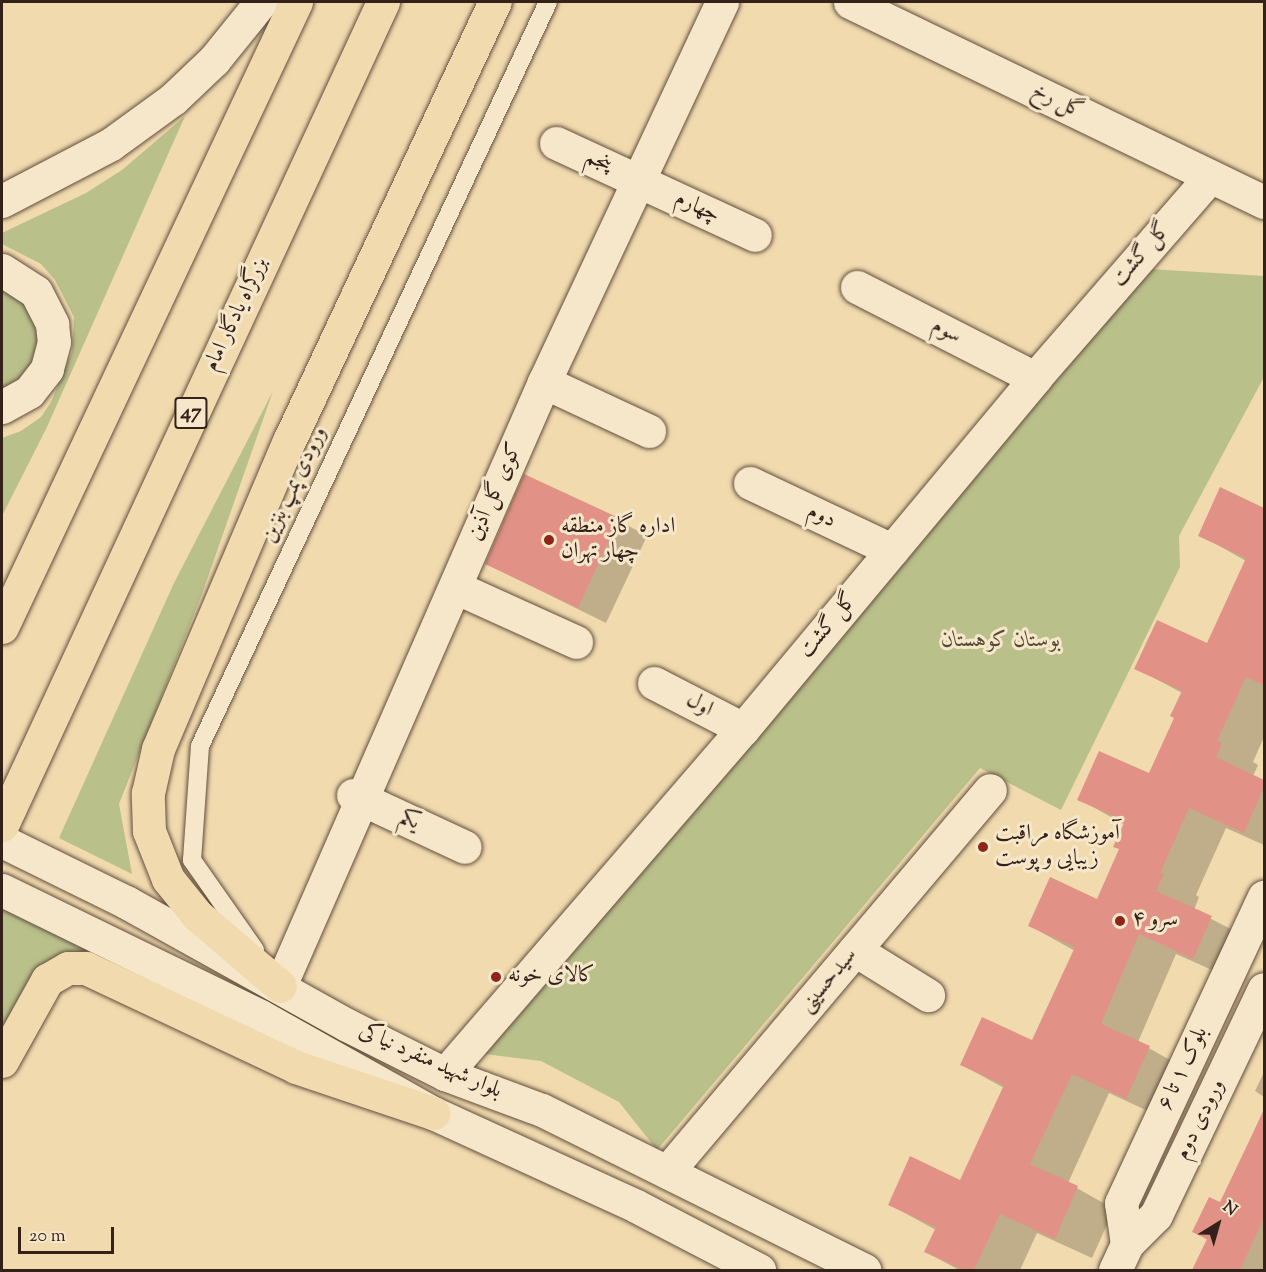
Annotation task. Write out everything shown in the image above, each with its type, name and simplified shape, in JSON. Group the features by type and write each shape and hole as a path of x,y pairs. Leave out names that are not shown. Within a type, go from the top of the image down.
{"highway":[{"path":"2,627 296,2"},
{"name":"بزرگراه یادگار امام","path":"2,825 383,2"},
{"path":"280,986 197,915 168,879 149,831 148,793 158,749 289,441 423,148 495,2"},
{"path":"2,1061 47,980 68,968 86,968 296,1068 433,1113"}],"street":[{"path":"2,201 111,144 173,99 214,60 261,2"},
{"name":"کوی گل آذین","path":"280,986 357,797 455,586 544,382 722,2"},
{"name":"گل رخ","path":"850,2 1264,202"},
{"name":"پنجم","path":"556,144 640,181"},
{"name":"گل گشت","path":"445,1074 743,729 1035,378 1210,177"},
{"name":"چهارم","path":"640,181 755,235"},
{"path":"2,270 36,292 52,324 54,342 47,369 29,392 2,407"},
{"name":"سوم","path":"857,287 1035,378"},
{"path":"544,382 649,431"},
{"name":"دوم","path":"750,483 892,550"},
{"path":"455,586 576,642"},
{"name":"اول","path":"654,683 743,729"},
{"name":"سیدحسینی","path":"667,1172 990,790"},
{"name":"یکم","path":"357,797 465,847"},
{"name":"بلوار شهید منفرد نیاکی","path":"2,841 55,866 445,1074 543,1110 864,1270"},
{"name":"بلوار شهید منفرد نیاکی","path":"2,890 260,1016 433,1113 636,1206 750,1267"},
{"name":"بلوک ۱ تا ۶","path":"1121,1257 1121,1203 1264,897"},
{"path":"855,950 928,995"},
{"name":"ورودی دوم","path":"1121,1257 1156,1215 1264,988"}],"lane":[{"name":"ورودی پمپ بنزین","path":"280,986 192,860 200,746 548,2"}],"green space":[{"path":"185,116 47,427 3,514 2,438 21,431 41,417 51,402 72,352 74,317 55,280 41,264 2,244 2,233 86,193 122,170"},
{"name":"بوستان کوهستان","path":"1150,269 1264,276 1264,377 1179,536 1180,567 1061,810 980,768 657,1150 619,1102 541,1061 485,1054"},
{"path":"2,280 22,293 40,327 35,360 22,379 2,393"},
{"path":"273,391 202,594 119,804 132,874 59,838 174,583"},
{"path":"2,902 116,958 75,956 2,1032"}],"building":[{"name":"اداره گاز منطقه چهار تهران","path":"524,474 619,518 578,608 485,564"},
{"path":"1220,487 1264,508 1264,685 1246,677 1217,741 1222,743 1216,757 1264,780 1264,787 1244,833 1189,808 1160,873 1164,874 1156,891 1212,916 1193,959 1139,934 1101,1024 1150,1046 1126,1099 1072,1074 1030,1164 1078,1186 1055,1239 1000,1214 974,1270 964,1270 924,1252 936,1227 888,1205 910,1156 960,1180 1004,1085 960,1065 982,1017 1032,1040 1075,947 1028,926 1050,877 1097,899 1119,849 1113,847 1125,821 1077,800 1099,751 1149,773 1174,718 1170,716 1182,691 1134,669 1157,620 1207,643 1246,558 1198,536"},
{"path":"1264,1110 1264,1218 1240,1270 1192,1270 1207,1239 1192,1232 1209,1197 1220,1202"}],"place":[{"name":"اداره گاز منطقه چهار تهران","path":"549,540"},
{"name":"آموزشگاه مراقبت زیبایی و پوست","path":"983,847"},
{"name":"سرو ۴","path":"1120,921"},
{"name":"کالای خونه","path":"496,977"}]}
